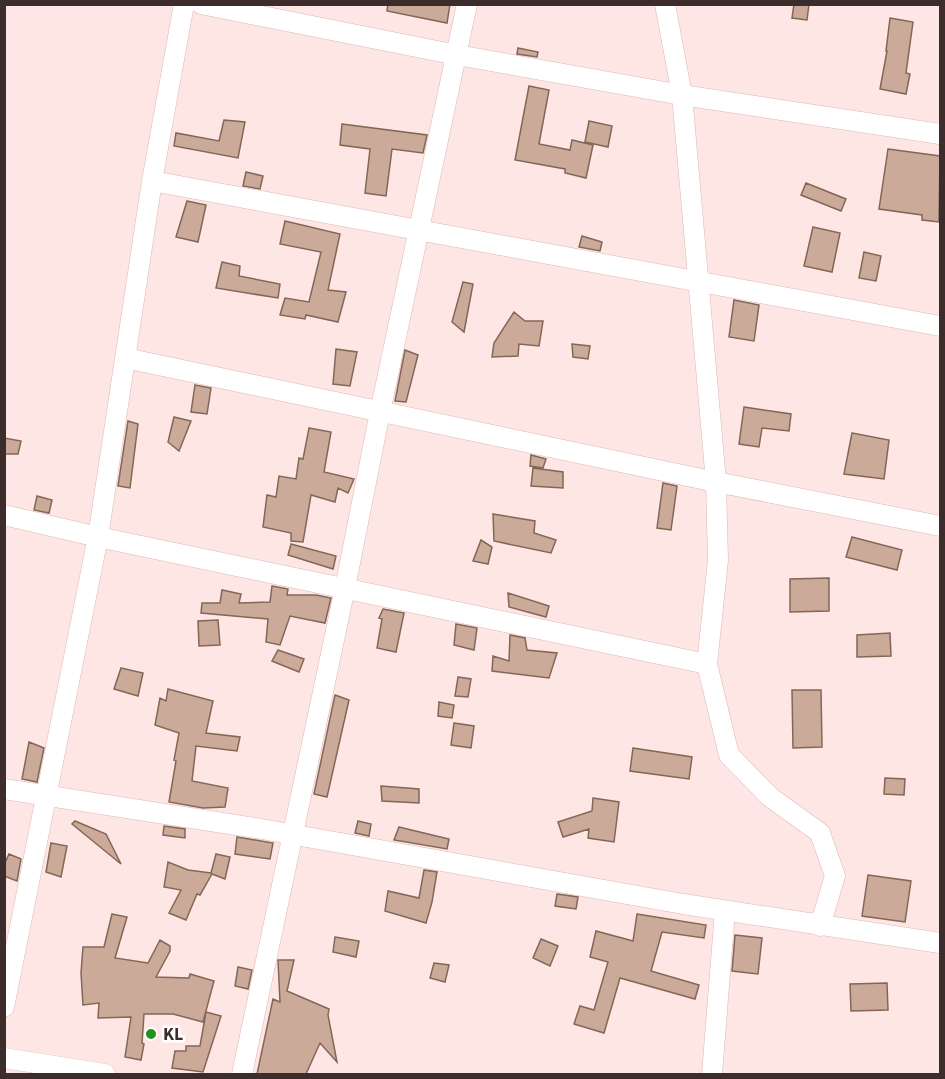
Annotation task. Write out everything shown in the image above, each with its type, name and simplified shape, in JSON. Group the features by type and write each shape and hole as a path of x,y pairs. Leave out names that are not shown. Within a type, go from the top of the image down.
{"street":[{"path":"4,1007 98,537 152,181 184,4"},
{"path":"201,4 457,55 682,95 940,134"},
{"path":"242,1074 468,4"},
{"path":"665,4 682,95 716,482 718,561 707,664 729,756 770,797 820,833 835,876 820,926"},
{"path":"152,181 940,326"},
{"path":"125,358 716,482 940,526"},
{"path":"4,515 98,537 707,664"},
{"path":"4,789 293,835 725,911 940,943"},
{"path":"712,1074 725,911"},
{"path":"4,1058 105,1074"}],"building":[{"path":"388,4 450,4 447,23 387,11"},
{"path":"794,4 809,4 807,20 792,18"},
{"path":"890,18 913,22 906,73 910,74 906,94 880,89"},
{"path":"518,48 538,52 537,57 517,54"},
{"path":"529,86 549,90 539,144 570,150 572,140 593,145 586,178 565,173 565,169 515,160"},
{"path":"224,120 245,122 238,158 174,146 176,133 219,141"},
{"path":"589,121 612,126 608,147 585,142"},
{"path":"342,124 427,135 423,153 392,149 386,196 365,193 370,149 340,145"},
{"path":"888,149 940,156 939,222 922,220 922,215 879,209"},
{"path":"246,172 263,176 260,189 243,186"},
{"path":"806,183 846,199 841,211 801,195"},
{"path":"187,201 206,205 198,242 176,237"},
{"path":"285,221 340,234 328,290 346,292 338,322 306,315 305,319 280,315 285,298 309,302 321,252 280,244"},
{"path":"813,227 840,233 832,272 804,266"},
{"path":"582,236 602,242 600,251 579,247"},
{"path":"864,252 881,256 876,281 859,278"},
{"path":"222,262 240,266 239,276 280,284 278,298 216,288"},
{"path":"463,282 473,284 464,332 452,322"},
{"path":"734,300 759,305 754,341 729,337"},
{"path":"514,312 525,321 543,321 539,346 519,344 518,356 492,357 494,343"},
{"path":"572,344 590,346 588,359 573,357"},
{"path":"336,349 357,352 350,386 333,384"},
{"path":"405,350 418,355 406,402 395,401"},
{"path":"195,385 211,388 207,414 191,412"},
{"path":"744,407 791,414 789,431 762,428 759,447 739,444"},
{"path":"174,417 191,421 179,451 168,442"},
{"path":"128,421 138,424 130,488 118,486"},
{"path":"309,428 331,432 324,472 354,479 348,493 338,488 335,502 311,495 303,542 291,541 291,533 263,527 267,495 276,497 279,476 296,479 299,458 303,459"},
{"path":"852,433 889,440 884,479 844,474"},
{"path":"4,438 21,441 18,454 4,454"},
{"path":"531,455 546,459 543,468 530,466"},
{"path":"533,468 563,472 563,488 531,486"},
{"path":"663,483 677,486 671,530 657,528"},
{"path":"37,496 52,500 49,513 34,510"},
{"path":"493,514 535,521 534,533 556,540 551,553 494,541"},
{"path":"852,537 902,550 897,570 846,557"},
{"path":"481,540 492,547 488,564 473,561"},
{"path":"291,544 336,556 333,569 288,555"},
{"path":"829,578 829,611 790,612 790,579"},
{"path":"272,586 288,589 287,595 316,595 331,598 325,623 290,616 280,645 266,642 268,619 201,613 202,603 220,603 222,590 241,594 239,603 270,602"},
{"path":"508,593 549,606 546,617 509,607"},
{"path":"383,609 404,613 396,652 377,648 382,619 379,618"},
{"path":"218,620 220,645 199,646 198,621"},
{"path":"456,624 477,628 474,650 454,645"},
{"path":"890,633 891,656 857,657 857,635"},
{"path":"510,635 525,638 527,650 557,653 549,678 492,671 493,656 509,661"},
{"path":"278,650 304,659 299,672 272,661"},
{"path":"121,668 143,673 138,696 114,689"},
{"path":"458,677 471,679 468,697 455,696"},
{"path":"168,689 213,701 206,733 240,737 237,751 196,746 192,781 228,788 225,807 203,808 169,802 179,733 155,725 160,698 166,701"},
{"path":"792,690 821,690 822,747 793,748"},
{"path":"335,695 349,700 327,797 314,794"},
{"path":"439,702 454,705 452,718 438,716"},
{"path":"454,723 474,726 471,748 451,745"},
{"path":"29,742 44,748 37,782 22,779"},
{"path":"633,748 692,757 689,779 630,771"},
{"path":"885,778 905,779 904,795 884,794"},
{"path":"381,786 419,789 419,803 382,801"},
{"path":"593,798 619,802 614,842 588,838 589,829 563,837 558,822 592,811"},
{"path":"75,821 106,834 121,864 72,824"},
{"path":"358,821 371,824 369,836 355,833"},
{"path":"164,826 185,829 185,838 163,835"},
{"path":"399,827 449,839 447,849 394,840"},
{"path":"237,837 273,843 270,859 235,854"},
{"path":"51,843 67,846 61,877 46,872"},
{"path":"9,854 21,859 17,881 4,876 4,865"},
{"path":"216,854 230,857 225,879 212,874 200,895 197,894 186,920 169,913 181,890 164,887 168,862 188,870 211,873"},
{"path":"424,870 437,872 426,923 385,911 388,891 419,898"},
{"path":"868,875 911,881 905,922 862,916"},
{"path":"557,894 578,897 576,909 555,906"},
{"path":"112,914 127,917 115,958 148,963 160,940 170,946 170,951 156,977 189,978 190,974 214,981 203,1022 173,1014 144,1014 142,1043 144,1044 141,1060 125,1057 131,1017 98,1018 99,1003 83,1005 81,973 83,947 104,947"},
{"path":"637,914 706,925 704,938 662,932 651,971 699,985 695,999 620,978 604,1033 574,1024 580,1006 594,1010 608,962 590,957 596,931 633,941"},
{"path":"735,935 762,938 758,974 732,971"},
{"path":"335,937 359,941 356,957 333,952"},
{"path":"541,939 558,946 550,966 533,958"},
{"path":"278,960 294,960 287,991 329,1009 328,1015 337,1062 320,1043 306,1074 257,1074 273,999 280,1002"},
{"path":"434,963 449,965 445,982 430,978"},
{"path":"238,967 252,970 248,989 235,986"},
{"path":"887,983 888,1010 851,1011 850,984"},
{"path":"206,1012 221,1016 203,1072 172,1068 175,1051 186,1051 186,1046 200,1046"}],"place":[{"name":"KL","path":"151,1034"}]}
